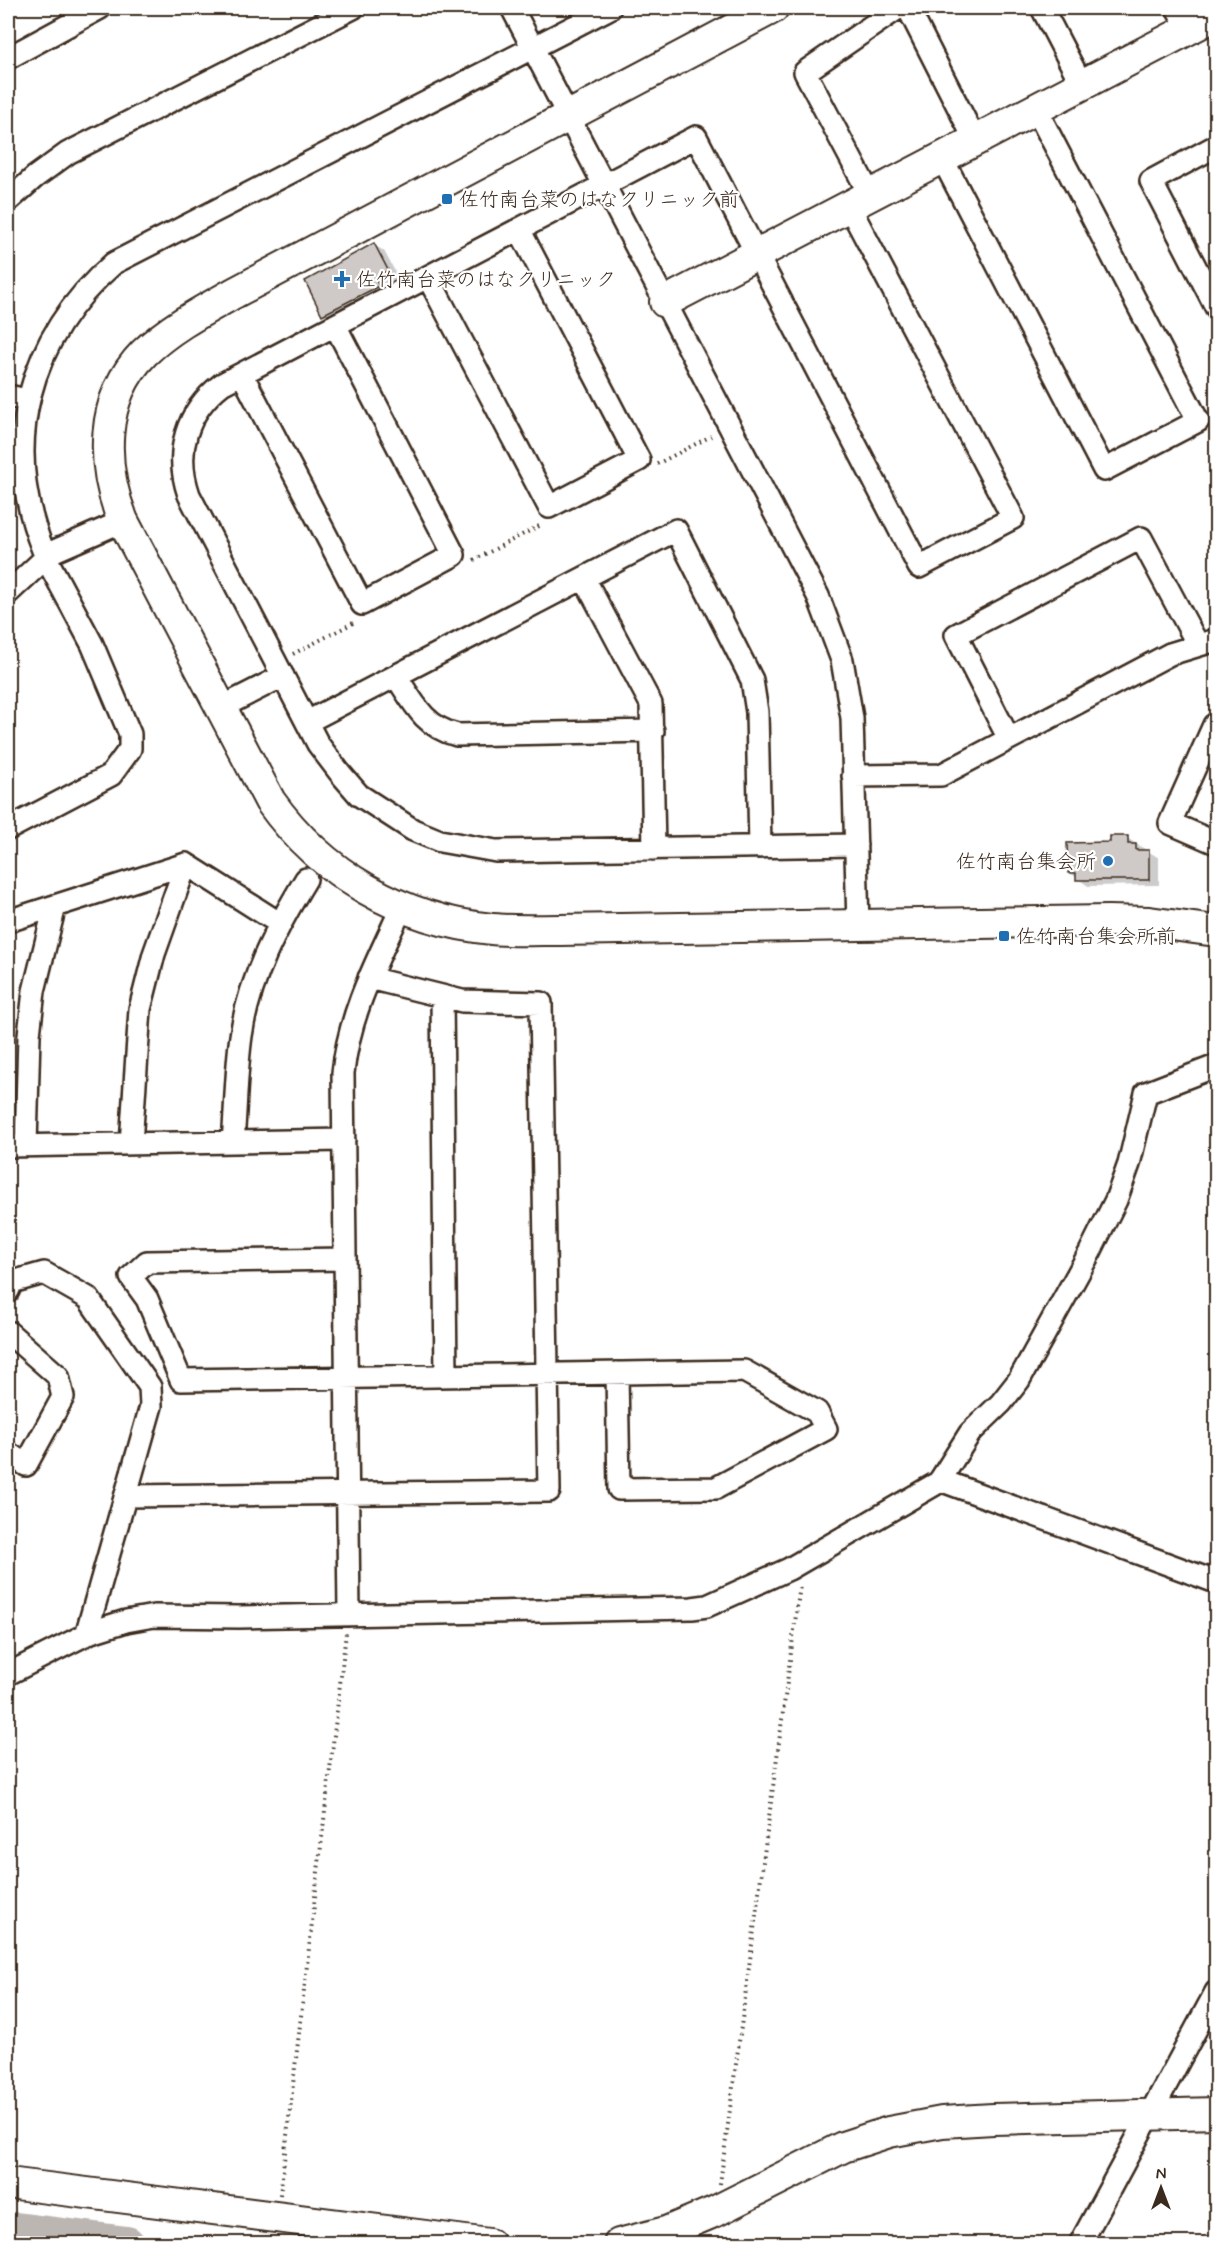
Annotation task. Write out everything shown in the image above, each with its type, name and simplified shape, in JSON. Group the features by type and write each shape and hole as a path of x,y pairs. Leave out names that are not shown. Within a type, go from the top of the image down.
{"street":[{"path":"8,58 100,8"},
{"path":"8,201 34,177 68,153 352,8"},
{"path":"512,8 818,597 832,630 848,687 852,718 858,924"},
{"path":"8,829 111,775 130,749 130,734 92,644 49,555 43,550 27,504 22,469 17,398 51,336 89,284 114,263 610,8"},
{"path":"773,8 217,303 188,319 143,354 126,376 114,404 108,432 106,455 109,477 123,521 270,801 290,829 336,870 369,893 402,907 449,922 492,929 560,930 1108,921 1149,922 1216,931"},
{"path":"856,845 496,851 441,841 413,830 359,795 318,744 284,667 191,501 182,470 183,442 193,415 210,394 242,374 696,137 919,567 1013,518 860,200 806,72 898,8"},
{"path":"908,8 975,140"},
{"path":"1042,8 1082,85"},
{"path":"665,302 1082,85 1183,18 1216,15"},
{"path":"942,158 1104,470 1198,421 1036,109"},
{"path":"1216,146 1151,181 1211,281 1216,307"},
{"path":"428,277 549,507 579,492 639,460 519,229"},
{"path":"242,374 362,604 454,555 335,325"},
{"path":"8,593 49,555 123,521"},
{"path":"307,722 676,530 752,680 757,712 760,847"},
{"path":"854,776 941,775 1170,654 1207,643 1141,538 956,635 1009,739"},
{"path":"584,578 651,704 654,849"},
{"path":"220,708 284,667"},
{"path":"396,676 423,717 433,727 457,735 653,731"},
{"path":"1216,726 1214,725 1170,823 1216,843"},
{"path":"8,921 186,864"},
{"path":"186,864 279,923"},
{"path":"130,1144 140,1009 154,954 186,864"},
{"path":"234,1142 241,1034 262,960 279,923 306,879"},
{"path":"56,906 34,992 17,1145 344,1140"},
{"path":"349,1615 345,1050 369,978 402,907"},
{"path":"126,1496 549,1491 541,1003 482,1002 442,997 369,978"},
{"path":"442,997 446,1376"},
{"path":"8,1674 86,1635 126,1621 154,1616 349,1615 692,1608 707,1606 789,1569 929,1490 940,1480 970,1433 1001,1403 1019,1380 1090,1252 1116,1200 1129,1164 1146,1094 1216,1066"},
{"path":"345,1259 147,1262 131,1277 147,1299 181,1380 346,1377 744,1371 817,1412 826,1429 716,1488 619,1490 617,1373"},
{"path":"8,1291 12,1282 44,1273 88,1298 150,1387 151,1406 86,1635"},
{"path":"8,1332 58,1376 63,1397 26,1465 8,1453"},
{"path":"940,1480 1216,1582"},
{"path":"1080,2244 1216,1992"},
{"path":"619,2244 666,2232 716,2211 843,2146 889,2132 942,2122 993,2119 1216,2113"},
{"path":"8,2183 278,2215 489,2244"}],"path":[{"path":"649,468 711,436"},
{"path":"472,561 545,523"},
{"path":"284,667 357,621"},
{"path":"716,2211 800,1584"},
{"path":"278,2215 349,1615"}],"building":[{"name":"佐竹南台菜のはなクリニック","path":"374,243 388,270 375,278 379,286 322,315 305,281"},
{"name":"佐竹南台集会所","path":"1110,836 1128,836 1128,844 1136,844 1136,850 1149,850 1149,880 1076,880 1076,873 1068,873 1067,843 1110,842"}],"waterway":[{"path":"8,2229 127,2244"}],"place":[{"name":"佐竹南台菜のはなクリニック前","path":"447,199"},
{"name":"佐竹南台菜のはなクリニック","path":"342,279"},
{"name":"佐竹南台集会所","path":"1108,861"},
{"name":"佐竹南台集会所前","path":"1004,936"}]}
